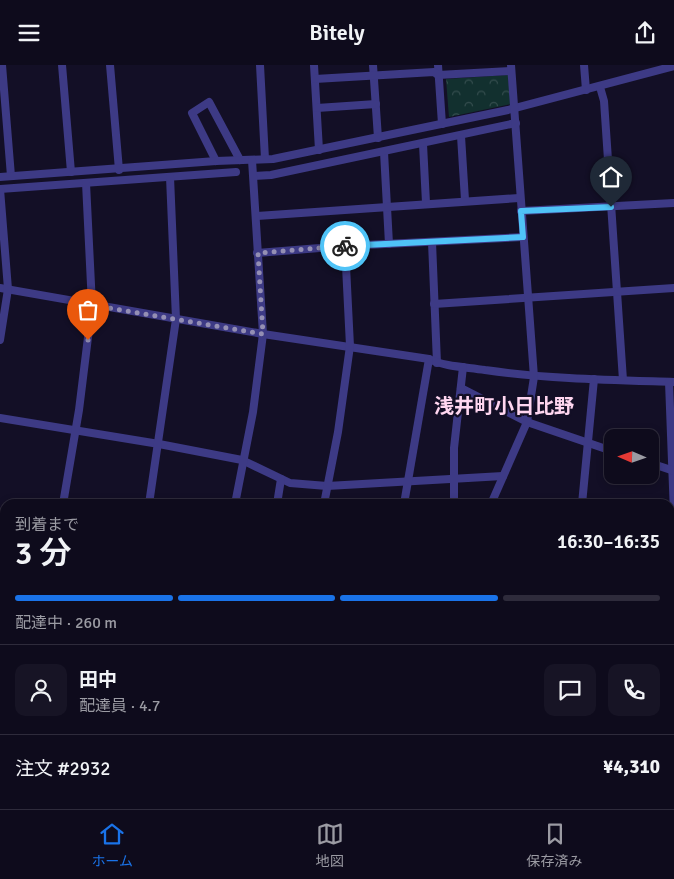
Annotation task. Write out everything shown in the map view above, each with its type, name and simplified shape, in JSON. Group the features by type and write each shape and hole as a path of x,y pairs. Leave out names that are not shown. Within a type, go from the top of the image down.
{"street":[{"path":"2,65 11,176"},
{"path":"62,65 71,172"},
{"path":"110,65 119,169"},
{"path":"260,65 265,159"},
{"path":"314,65 319,150"},
{"path":"373,65 378,138"},
{"path":"438,65 442,124"},
{"path":"584,65 586,90"},
{"path":"0,177 265,159 319,150 514,109 600,87 657,68 674,66"},
{"path":"315,79 434,72 438,75 511,68 516,123 519,198 534,377 527,422 493,499"},
{"path":"600,87 604,101 622,380"},
{"path":"216,161 192,113 209,102 240,160"},
{"path":"317,108 376,104"},
{"path":"254,175 271,175 516,123"},
{"path":"461,136 465,200"},
{"path":"423,144 426,203"},
{"path":"384,152 389,244"},
{"path":"236,499 252,412 263,334 252,160"},
{"path":"0,340 4,289 0,189 236,172"},
{"path":"150,499 176,319 170,177"},
{"path":"64,499 76,430 92,305 86,183"},
{"path":"257,216 465,200 519,198"},
{"path":"521,211 674,203"},
{"path":"258,253 345,246 523,237"},
{"path":"432,242 436,363"},
{"path":"325,499 338,432 350,346 345,246"},
{"path":"434,304 674,288"},
{"path":"4,289 263,334 429,359 436,363 534,377 671,382 674,499"},
{"path":"405,499 429,359"},
{"path":"454,499 454,448 463,367"},
{"path":"582,499 594,379"},
{"path":"460,388 527,422 604,448"},
{"path":"0,418 159,444 242,460 281,479 299,485 327,486 503,476"},
{"path":"659,466 673,471"},
{"path":"278,499 281,479"}],"green space":[{"path":"508,75 511,104 449,117 446,79"}],"way so far":[{"path":"88,340 92,305 263,334 258,253 345,246"}],"district":[{"name":"浅井町小日比野","path":"504,406"}],"route":[{"path":"345,246 523,237 521,211 611,207"}]}
